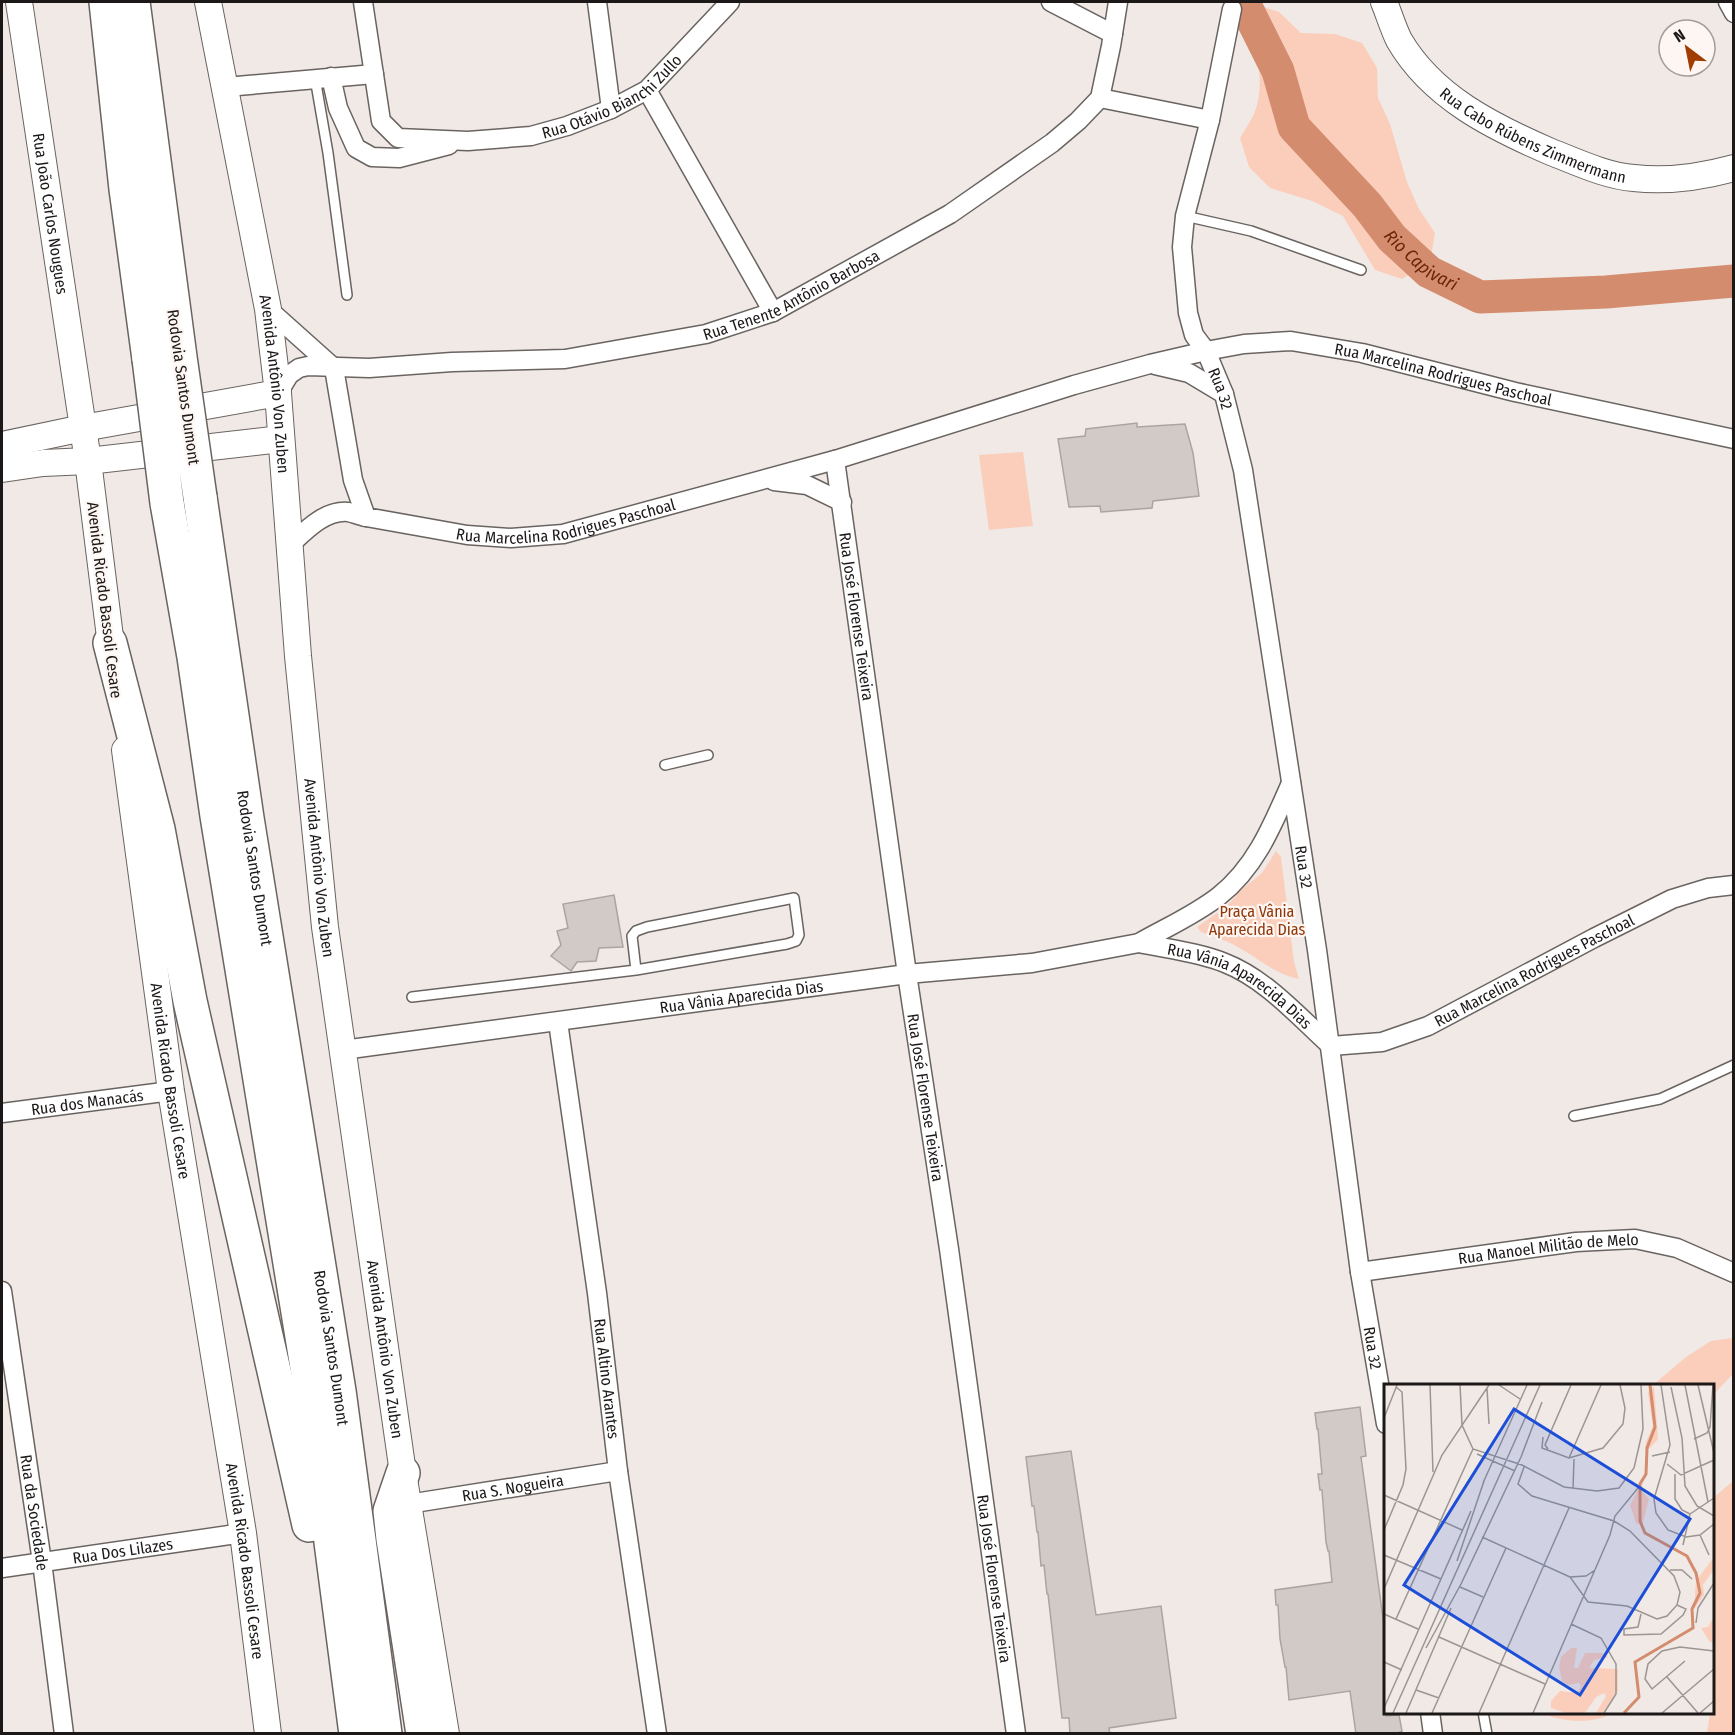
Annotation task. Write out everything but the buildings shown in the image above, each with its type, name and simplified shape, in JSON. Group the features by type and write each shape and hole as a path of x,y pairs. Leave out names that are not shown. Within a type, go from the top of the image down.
{"highway":[{"name":"Rodovia Santos Dumont","path":"106,2 126,189 164,358 200,496 249,829 339,1391 385,1734"},
{"name":"Rodovia Santos Dumont","path":"133,2 164,358 166,503 194,657 217,816 313,1404 356,1734"},
{"path":"110,643 158,829 190,1001 309,1520 315,1568 338,1608"},
{"path":"403,1473 390,1511 423,1734"}],"street":[{"name":"Rua João Carlos Nougues","path":"19,2 83,428"},
{"name":"Avenida Antônio Von Zuben","path":"208,2 268,309 278,393 298,657 325,927 403,1473 446,1734"},
{"name":"Rua Otávio Bianchi Zullo","path":"363,2 381,121 398,138 468,141 531,135 567,126 611,109 647,90 730,2"},
{"path":"597,2 611,109"},
{"path":"1051,2 1113,34"},
{"path":"1118,2 1100,98 1210,120"},
{"name":"Rua Cabo Rúbens Zimmermann","path":"1384,2 1398,38 1410,57 1428,77 1465,109 1490,123 1585,166 1633,178 1678,179 1704,176 1734,168"},
{"path":"1728,2 1734,13"},
{"name":"Rua 32","path":"1232,9 1210,120 1185,216 1182,247 1188,313 1194,335 1206,351 1224,394 1243,470 1331,1046 1360,1272 1384,1412"},
{"path":"226,87 374,74"},
{"name":"Rua Otávio Bianchi Zullo","path":"323,77 356,148 372,157 399,158 468,141"},
{"path":"647,90 773,312"},
{"name":"Rua Tenente Antônio Barbosa","path":"278,393 288,375 299,368 308,366 334,368 564,359 706,334 773,312 950,214 1052,143 1100,98"},
{"path":"268,309 334,368 353,480 366,517"},
{"name":"Rua Marcelina Rodrigues Paschoal","path":"291,544 311,525 329,516 346,512 467,535 511,537 563,534 835,460 1063,388 1150,364 1244,344 1291,341 1362,353 1515,392 1734,439"},
{"name":"Rua Marcelina Rodrigues Paschoal","path":"1150,364 1189,373 1224,394"},
{"path":"2,445 278,393"},
{"name":"Avenida Ricado Bassoli Cesare","path":"83,428 171,1091 243,1533 268,1734"},
{"path":"2,469 281,439"},
{"name":"Rua José Florense Teixeira","path":"835,460 907,974 949,1249 1016,1734"},
{"name":"Rua Marcelina Rodrigues Paschoal","path":"763,480 807,485 842,502"},
{"name":"Rua Vânia Aparecida Dias","path":"343,1050 907,974 1032,963 1139,943 1220,896 1248,867 1267,838 1291,783"},
{"name":"Rua Marcelina Rodrigues Paschoal","path":"1331,1046 1382,1042 1428,1026 1594,938 1672,900 1708,888 1734,885"},
{"name":"Rua Vânia Aparecida Dias","path":"1139,943 1187,952 1225,963 1254,977 1331,1046"},
{"name":"Rua Altino Arantes","path":"558,1022 597,1293 618,1471 657,1734"},
{"name":"Rua dos Manacás","path":"2,1113 171,1091"},
{"name":"Rua Manoel Militão de Melo","path":"1360,1272 1576,1242 1635,1239 1677,1248 1734,1273"},
{"name":"Rua da Sociedade","path":"2,1291 42,1562 64,1734"},
{"name":"Rua S. Nogueira","path":"408,1504 618,1471"},
{"name":"Rua Dos Lilazes","path":"2,1568 243,1533"},
{"path":"1430,1714 1433,1734"}],"lane":[{"path":"323,77 328,153 347,295"},
{"path":"1185,216 1251,231 1361,270"},
{"path":"665,765 708,755"},
{"path":"412,997 636,970 787,944 796,941 799,935 794,898 636,931 632,936 636,970"},
{"path":"1574,1116 1660,1099 1734,1065"},
{"path":"1483,1714 1487,1734"}],"green space":[{"path":"1252,3 1279,12 1301,33 1335,34 1362,43 1377,68 1378,98 1390,124 1407,182 1419,209 1435,233 1430,262 1402,279 1375,270 1343,216 1312,201 1270,188 1249,167 1240,138 1254,114 1260,87 1254,44 1239,5"},
{"path":"1023,452 1033,526 989,530 979,455"},
{"name":"Praça Vânia Aparecida Dias","path":"1276,851 1281,857 1294,962 1299,979 1274,970 1232,944 1201,932 1197,927 1226,907 1241,890 1262,873"},
{"path":"1733,1338 1733,1374 1714,1394 1714,1384 1654,1384 1686,1357 1711,1341"},
{"path":"1733,1481 1733,1733 1707,1733 1710,1714 1714,1714 1714,1497"},
{"path":"1546,1714 1611,1714 1597,1719 1578,1721"}],"waterway":[{"name":"Rio Capivari","path":"1241,2 1248,11 1278,71 1294,127 1367,205 1392,238 1429,272 1480,297 1606,292 1734,281"}]}
